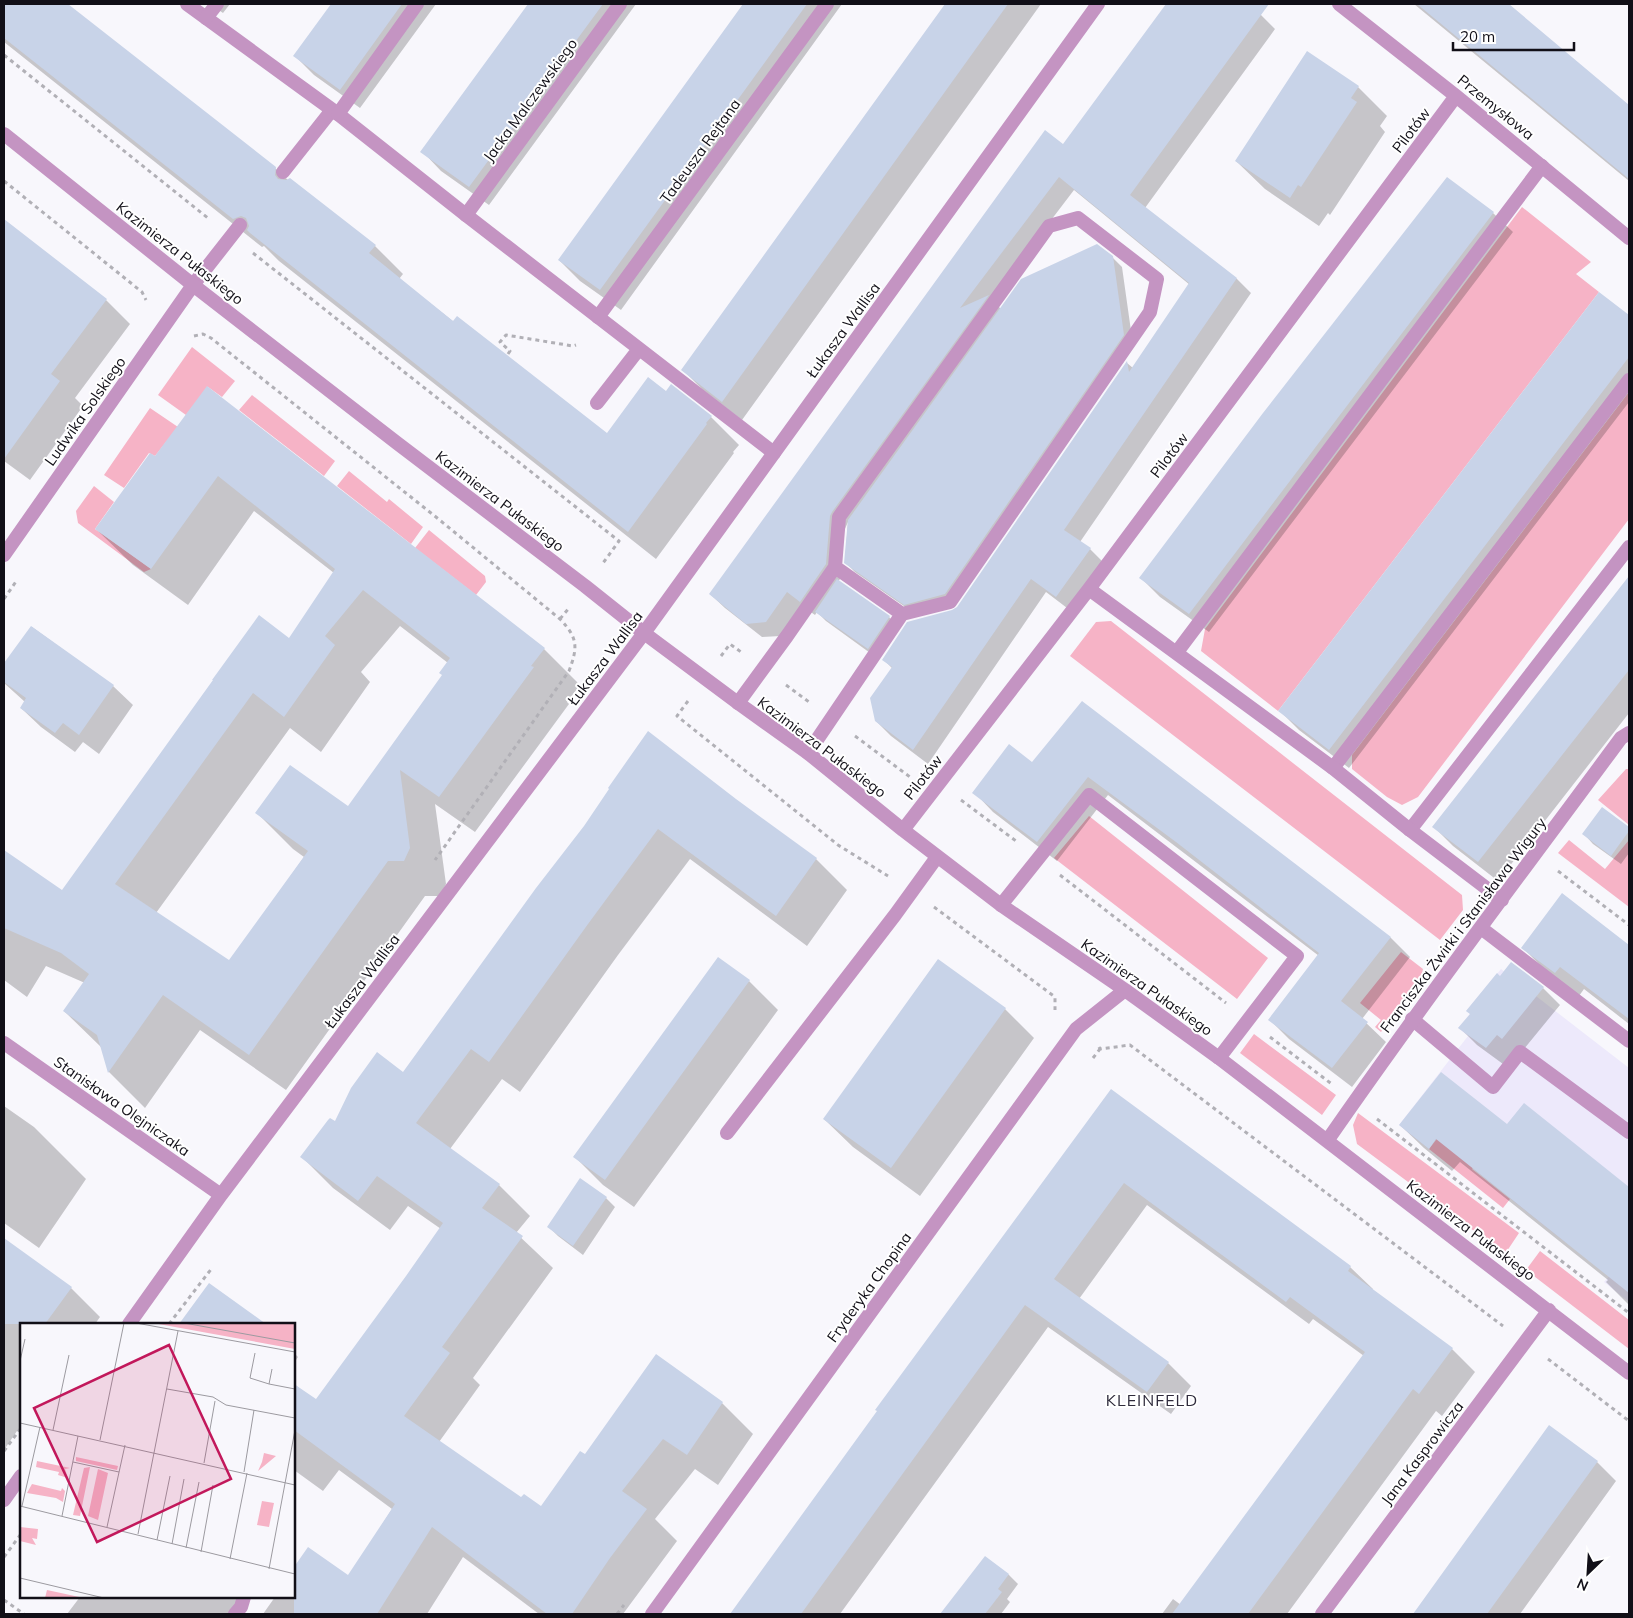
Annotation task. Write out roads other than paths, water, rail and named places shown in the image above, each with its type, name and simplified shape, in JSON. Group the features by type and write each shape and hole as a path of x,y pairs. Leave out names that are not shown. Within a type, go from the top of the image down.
{"street":[{"path":"187,4 335,112 774,453"},
{"path":"206,18 217,4"},
{"path":"283,172 335,112 417,4"},
{"name":"Jacka Malczewskiego","path":"466,215 620,4"},
{"name":"Tadeusza Rejtana","path":"598,317 827,4"},
{"name":"Łukasza Wallisa","path":"130,1323 221,1195 644,633 1098,4"},
{"name":"Przemysłowa","path":"1339,4 1456,96 1629,238"},
{"name":"Pilotów","path":"903,830 1089,589 1456,96"},
{"name":"Kazimierza Pułaskiego","path":"4,134 397,443 644,633 808,753 937,857 1000,905 1125,990 1218,1058 1629,1373"},
{"path":"1177,652 1542,166"},
{"path":"738,703 783,643 835,567 839,517 1049,226 1078,218 1158,278 1150,312 950,602 902,614 808,753"},
{"name":"Ludwika Solskiego","path":"4,555 193,284 240,225"},
{"path":"598,403 639,348"},
{"path":"1333,768 1629,380"},
{"path":"1410,830 1629,547"},
{"path":"835,567 902,614"},
{"path":"1089,589 1333,768 1502,900"},
{"name":"Franciszka Żwirki i Stanisława Wigury","path":"1327,1141 1412,1019 1536,854 1627,739"},
{"path":"1000,905 1089,795 1297,956 1218,1058"},
{"path":"727,1133 937,857"},
{"path":"1481,928 1629,1041"},
{"name":"Fryderyka Chopina","path":"652,1614 1076,1029 1125,990"},
{"path":"1412,1019 1493,1087 1520,1052 1629,1132"},
{"name":"Stanisława Olejniczaka","path":"4,1043 221,1195"},
{"name":"Jana Kasprowicza","path":"1322,1614 1549,1310"},
{"path":"4,1500 20,1477"},
{"path":"235,1614 241,1607 244,1598"}],"district":[{"name":"KLEINFELD","path":"1152,1400"}]}
